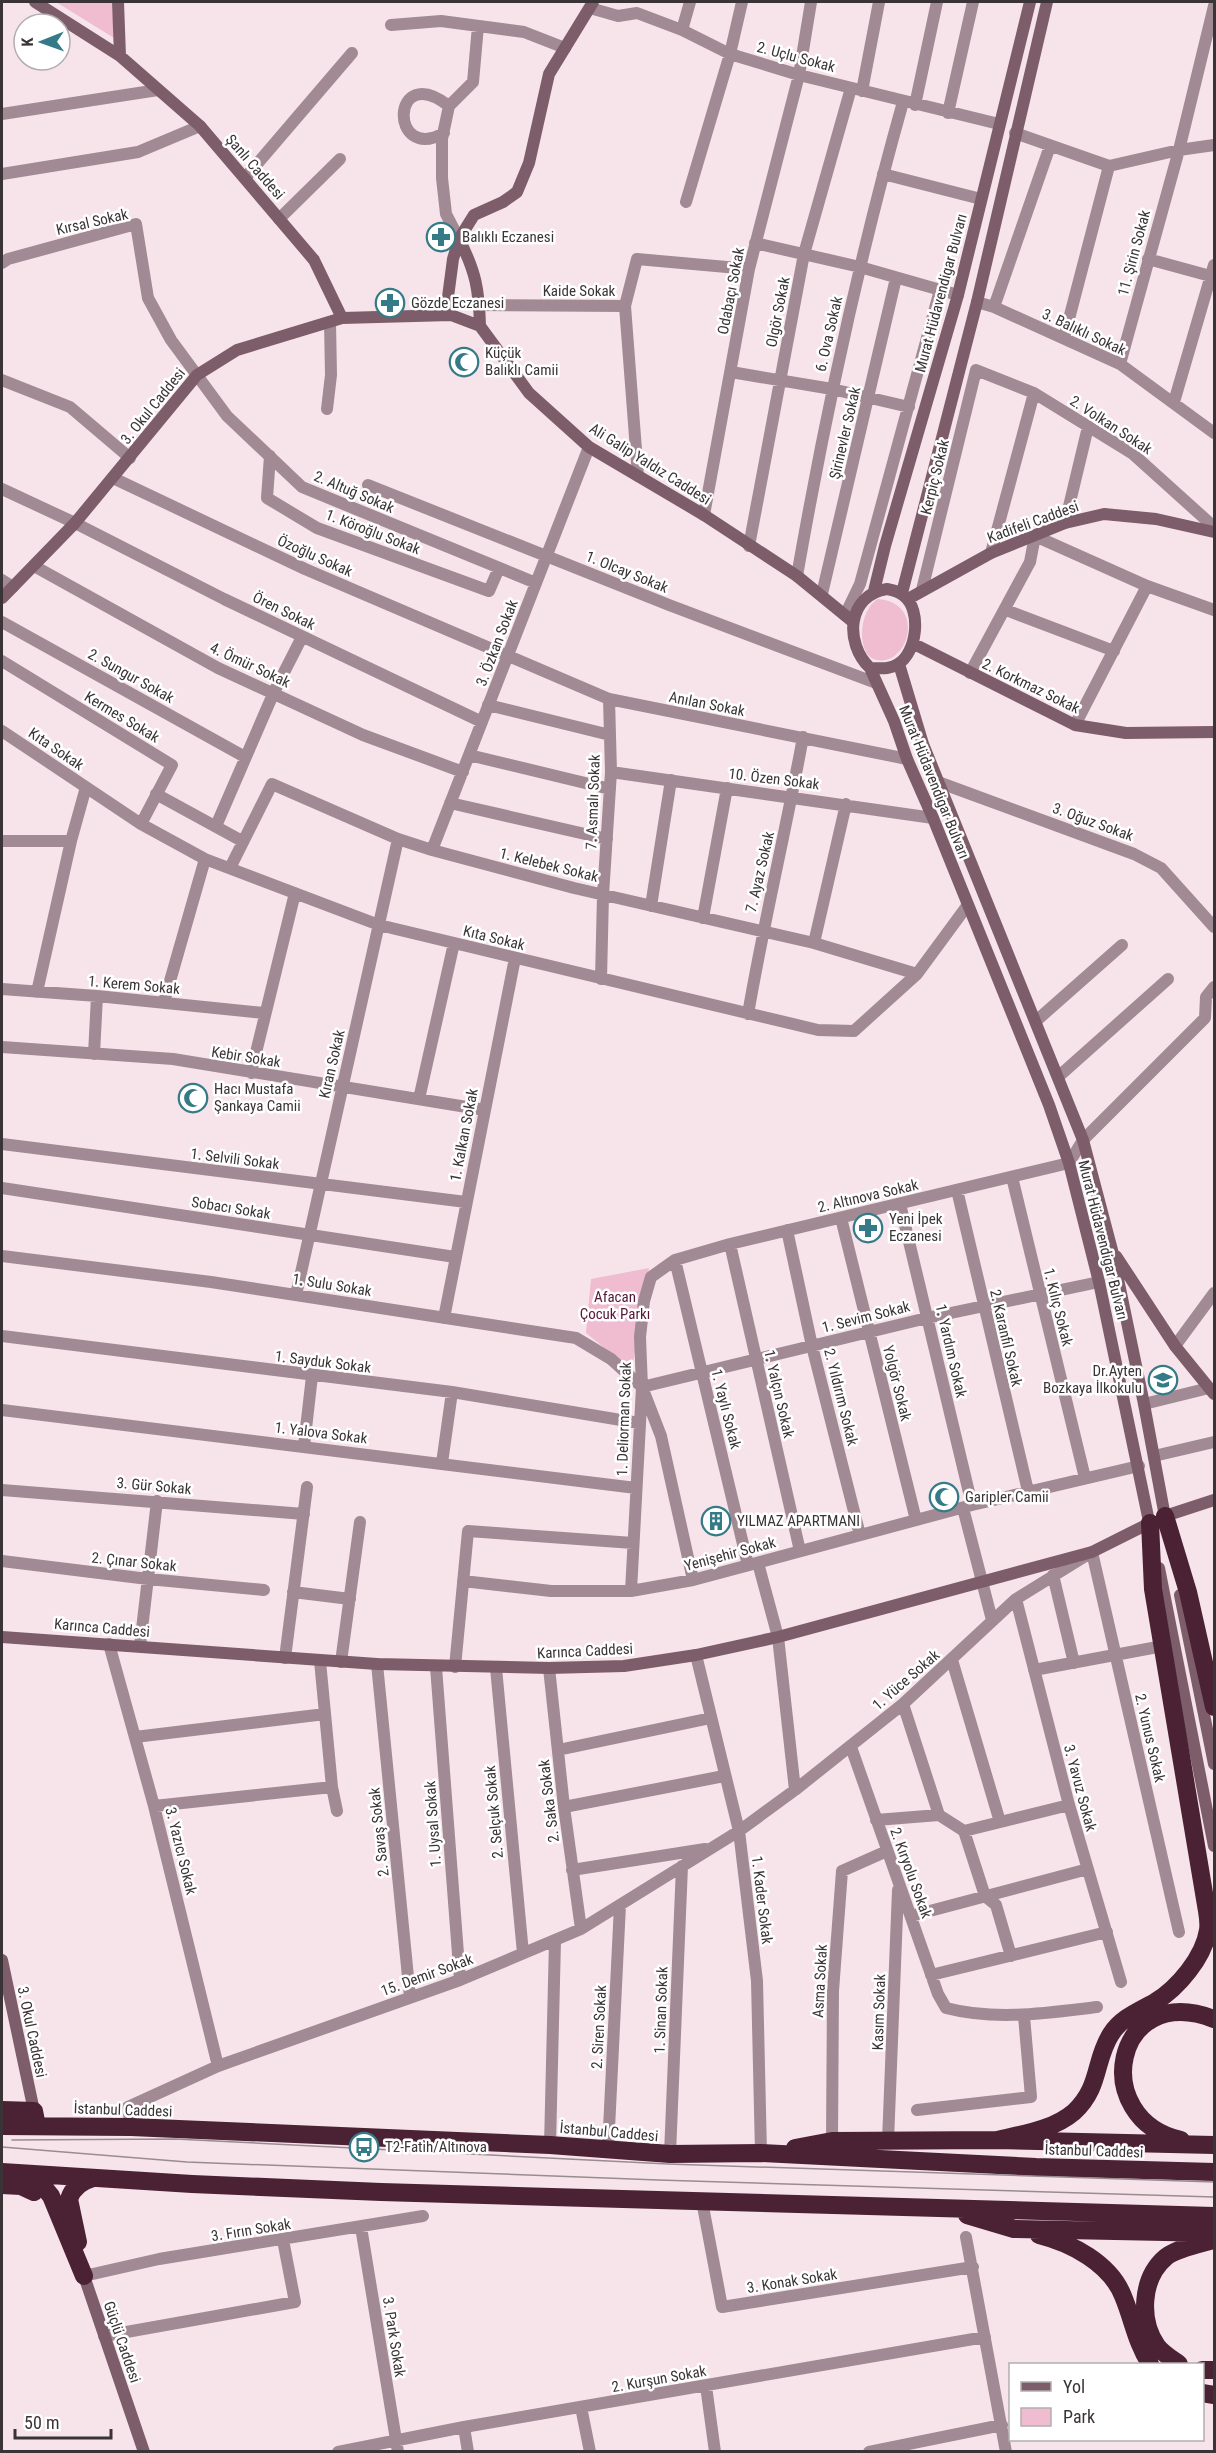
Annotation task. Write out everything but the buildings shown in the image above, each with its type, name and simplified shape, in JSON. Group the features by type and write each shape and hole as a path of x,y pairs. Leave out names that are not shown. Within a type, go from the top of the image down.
{"highway":[{"path":"997,2140 1053,2124 1073,2112 1092,2090 1111,2034 1132,2012 1155,2002 1182,1978 1199,1954 1208,1930 1208,1911 1153,1589 1157,1519"},
{"path":"1157,1519 1188,1592 1215,1707"},
{"path":"1209,2145 1175,2138 1154,2129 1142,2119 1128,2100 1122,2076 1124,2052 1142,2024 1168,2012 1196,2012 1215,2019"},
{"path":"2,2110 31,2121"},
{"name":"İstanbul Caddesi","path":"2,2126 31,2121 550,2145 670,2154 761,2153 1215,2172"},
{"path":"761,2153 832,2141 997,2140 1209,2145"},
{"path":"9,2173 381,2192 1215,2216"},
{"path":"9,2173 38,2180 51,2196 84,2276"},
{"path":"84,2276 69,2199 80,2184 93,2178"},
{"path":"2,2185 30,2189 59,2216"},
{"path":"943,2208 1054,2239 1084,2252 1108,2273 1123,2293 1140,2349 1149,2363"},
{"path":"1014,2229 1215,2233"},
{"path":"1178,2363 1158,2347 1146,2319 1146,2291 1154,2271 1168,2256 1215,2240"}],"main road":[{"name":"Şanlı Caddesi","path":"36,2 120,56 200,126 314,260 336,320"},
{"path":"117,2 120,56"},
{"name":"Murat Hüdavendigar Bulvarı","path":"874,591 958,295 1030,2"},
{"path":"905,596 887,589 874,591 849,618 855,645 861,659 870,668 886,669 899,664 914,644 914,616 905,596 1047,2"},
{"path":"459,239 474,267 480,305 480,326 451,315 448,297 453,259 459,239 474,215 503,202 517,192 529,163 549,74 592,5"},
{"name":"3. Okul Caddesi","path":"2,598 75,523 197,375 237,350 336,320 451,315"},
{"name":"Ali Galip Yaldız Caddesi","path":"480,326 529,393 589,447 704,515 797,576 849,618"},
{"name":"Kadifeli Caddesi","path":"905,596 922,590 991,553 1065,523 1104,514 1156,519 1215,532"},
{"name":"2. Korkmaz Sokak","path":"914,644 1075,725 1126,734 1215,732"},
{"name":"Murat Hüdavendigar Bulvarı","path":"899,664 922,744 1083,1140 1112,1250 1154,1456 1157,1519 1215,1846"},
{"name":"Murat Hüdavendigar Bulvarı","path":"870,668 894,721 907,759 1049,1105 1069,1163 1139,1466 1157,1519 1215,1764"},
{"path":"1112,1250 1175,1346 1212,1391"},
{"name":"Karınca Caddesi","path":"2,1636 377,1664 496,1668 624,1666 696,1655 778,1637 1092,1551 1157,1519 1215,1500"},
{"name":"3. Okul Caddesi","path":"2,1960 31,2121"},
{"name":"Güçlü Caddesi","path":"84,2276 144,2451"}],"street":[{"path":"682,30 690,2"},
{"path":"686,202 730,54 742,2"},
{"name":"Odabaçı Sokak","path":"704,515 749,269 799,75 811,2"},
{"name":"Olgör Sokak","path":"749,546 804,254 856,89 879,2"},
{"name":"6. Ova Sokak","path":"797,576 832,389 860,267 883,174 909,103 937,2"},
{"path":"948,112 974,2"},
{"name":"2. Uçlu Sokak","path":"592,5 618,16 637,13 682,30 730,54 799,75 999,124"},
{"name":"11. Şirin Sokak","path":"1120,364 1179,150 1215,6"},
{"path":"391,25 441,21 524,32 565,48"},
{"path":"459,239 446,214 442,178 444,133 449,106 473,82 478,26"},
{"path":"245,178 352,53"},
{"path":"2,114 158,90"},
{"path":"444,133 427,139 414,136 405,128 402,116 405,104 412,96 421,94 429,93 449,106"},
{"path":"2,174 138,152 200,126"},
{"path":"1015,133 1109,166 1179,150 1215,145"},
{"path":"994,307 1050,146"},
{"path":"279,219 340,159"},
{"path":"1064,338 1109,166"},
{"path":"883,174 981,199"},
{"name":"Kırsal Sokak","path":"2,263 8,259 136,224 148,298 171,340 197,375"},
{"path":"755,243 860,267 958,295"},
{"name":"Kaide Sokak","path":"480,305 625,306 637,259 749,269"},
{"path":"1148,259 1213,273 1174,402"},
{"name":"Şirinevler Sokak","path":"822,594 896,278"},
{"path":"849,618 940,290"},
{"name":"3. Balıklı Sokak","path":"976,302 994,307 1120,364 1215,433"},
{"path":"625,306 638,476"},
{"path":"327,409 336,320"},
{"name":"2. Volkan Sokak","path":"976,370 1034,393 1133,454 1215,526"},
{"name":"Kerpiç Sokak","path":"922,590 976,370"},
{"path":"731,372 832,389 909,407"},
{"name":"2. Altuğ Sokak","path":"197,375 227,416 302,487 536,583"},
{"path":"2,380 70,407 130,458"},
{"path":"991,553 1034,393"},
{"path":"1065,523 1088,427"},
{"name":"3. Özkan Sokak","path":"432,850 589,447"},
{"name":"1. Köroğlu Sokak","path":"270,456 267,498 317,528 489,591 499,568"},
{"name":"Özoğlu Sokak","path":"113,478 305,569 508,657"},
{"name":"1. Olcay Sokak","path":"368,485 669,605 876,683"},
{"name":"Ören Sokak","path":"2,489 75,523 302,637 482,722"},
{"path":"970,673 1030,562 1035,536 1147,586 1215,610"},
{"name":"4. Ömür Sokak","path":"34,567 218,668 363,735 463,772"},
{"path":"2,580 13,587"},
{"path":"1075,725 1147,586"},
{"path":"1006,610 1114,651"},
{"name":"2. Sungur Sokak","path":"2,622 245,757"},
{"path":"216,826 274,692 302,637"},
{"name":"Anılan Sokak","path":"508,657 609,699 907,759"},
{"name":"Kermes Sokak","path":"2,661 171,765 141,824"},
{"name":"7. Asmalı Sokak","path":"601,979 603,895 611,772 609,699"},
{"path":"488,705 610,735"},
{"name":"Kıta Sokak","path":"2,731 141,824 205,859 379,925 818,1030 854,1031 917,974 967,906"},
{"name":"7. Ayaz Sokak","path":"748,1014 762,931 803,737"},
{"path":"469,755 610,789"},
{"name":"10. Özen Sokak","path":"611,772 792,796 933,818"},
{"path":"651,906 671,780"},
{"name":"3. Oğuz Sokak","path":"938,782 1134,854 1161,868 1214,926"},
{"name":"1. Kelebek Sokak","path":"230,868 272,784 398,839 432,850 603,895 814,943 917,974"},
{"path":"37,992 71,841 86,787"},
{"path":"703,918 727,788"},
{"path":"156,794 242,841"},
{"path":"450,803 607,839"},
{"path":"814,943 846,804"},
{"name":"Kıran Sokak","path":"296,1295 398,839"},
{"path":"2,841 71,841"},
{"path":"164,1002 205,859"},
{"path":"251,1073 295,893"},
{"path":"419,1099 454,943"},
{"path":"1036,1021 1122,945"},
{"name":"1. Kalkan Sokak","path":"444,1318 515,958"},
{"path":"1058,1077 1168,979"},
{"path":"1069,1163 1083,1140 1204,1018 1206,997 1215,987"},
{"name":"1. Kerem Sokak","path":"2,989 164,1002 264,1013"},
{"path":"94,1054 97,996"},
{"name":"Kebir Sokak","path":"2,1047 173,1059 484,1110"},
{"name":"1. Selvili Sokak","path":"2,1144 466,1202"},
{"name":"2. Altınova Sokak","path":"675,1260 730,1244 1069,1163"},
{"name":"1. Kılıç Sokak","path":"1012,1177 1085,1479"},
{"name":"Sobacı Sokak","path":"2,1188 455,1257"},
{"name":"2. Karanfil Sokak","path":"957,1191 1028,1491"},
{"name":"1. Yardım Sokak","path":"900,1204 968,1506 982,1581 993,1620"},
{"name":"Yolgör Sokak","path":"841,1218 916,1520"},
{"name":"2. Yıldırım Sokak","path":"787,1230 812,1346 860,1534"},
{"name":"1. Yalçın Sokak","path":"730,1244 800,1551"},
{"name":"1. Sulu Sokak","path":"2,1256 296,1295 576,1338 611,1359 642,1387"},
{"name":"1. Yaylı Sokak","path":"675,1260 753,1564 778,1637 795,1790"},
{"name":"1. Deliorman Sokak","path":"631,1591 642,1387 640,1337 644,1301 651,1277 675,1260"},
{"name":"1. Sevim Sokak","path":"642,1387 927,1318 1098,1282"},
{"path":"1175,1346 1215,1293"},
{"name":"1. Sayduk Sokak","path":"2,1336 452,1392 639,1423"},
{"path":"304,1446 312,1376"},
{"path":"642,1387 661,1436 693,1580"},
{"path":"1144,1404 1212,1391"},
{"path":"442,1463 452,1392"},
{"name":"1. Yalova Sokak","path":"2,1410 636,1488"},
{"path":"1154,1456 1215,1442"},
{"name":"Yenişehir Sokak","path":"463,1581 551,1591 631,1591 693,1580 968,1506 1139,1466"},
{"path":"285,1658 307,1487"},
{"name":"3. Gür Sokak","path":"2,1490 304,1514"},
{"path":"140,1646 157,1501"},
{"path":"341,1662 360,1522"},
{"path":"455,1667 468,1531 633,1543"},
{"name":"1. Yüce Sokak","path":"739,1831 851,1747 903,1704 1016,1599 1092,1551"},
{"name":"2. Yunus Sokak","path":"1092,1551 1179,1932"},
{"name":"2. Çınar Sokak","path":"2,1561 148,1580 264,1590"},
{"path":"1053,1575 1074,1663"},
{"path":"293,1592 350,1599"},
{"name":"3. Yavuz Sokak","path":"1016,1599 1069,1805 1121,1982"},
{"name":"3. Yazıcı Sokak","path":"109,1644 154,1806 218,2066"},
{"path":"1034,1670 1163,1646"},
{"name":"1. Kader Sokak","path":"696,1655 739,1831 757,1981 761,2153"},
{"path":"952,1660 1000,1822"},
{"path":"320,1661 332,1787 337,1811"},
{"name":"2. Savaş Sokak","path":"377,1664 410,1997"},
{"name":"1. Uysal Sokak","path":"436,1666 460,1980"},
{"name":"2. Selçuk Sokak","path":"496,1668 523,1953"},
{"name":"2. Saka Sokak","path":"549,1668 564,1807 581,1929"},
{"path":"903,1704 939,1815"},
{"path":"135,1737 326,1714"},
{"path":"558,1750 711,1718"},
{"name":"2. Kıryolu Sokak","path":"851,1747 931,1975 946,2008 970,2015 1024,2016"},
{"path":"564,1807 724,1776"},
{"path":"154,1806 332,1787"},
{"path":"964,1830 1069,1805"},
{"path":"876,1820 939,1815 964,1830 985,1896 996,1905 1011,1956"},
{"name":"15. Demir Sokak","path":"131,2127 128,2107 218,2066 460,1980 555,1941 581,1929 739,1831"},
{"path":"572,1870 712,1847"},
{"name":"Asma Sokak","path":"832,2141 833,1991 842,1871 887,1851"},
{"name":"1. Sinan Sokak","path":"670,2154 682,1866"},
{"path":"911,1916 1088,1869"},
{"name":"Kasım Sokak","path":"888,2141 899,1884"},
{"name":"2. Siren Sokak","path":"608,2150 620,1905"},
{"path":"931,1975 1107,1932"},
{"path":"550,2145 555,1941"},
{"path":"917,2110 1031,2097 1024,2016 1097,2007"},
{"name":"3. Konak Sokak","path":"702,2201 722,2307 972,2267"},
{"name":"3. Fırın Sokak","path":"84,2276 159,2259 423,2216"},
{"name":"3. Park Sokak","path":"361,2227 397,2446"},
{"path":"966,2237 1006,2451"},
{"path":"104,2336 295,2302 283,2240"},
{"name":"2. Kurşun Sokak","path":"338,2451 397,2446 464,2427 985,2337"},
{"path":"706,2386 715,2451"},
{"path":"581,2408 590,2451"},
{"path":"869,2451 1002,2426"},
{"path":"464,2427 468,2451"}],"green space":[{"path":"56,2 112,2 114,38"},
{"path":"878,599 893,603 903,611 908,633 897,654 888,659 877,660 870,657 865,650 862,632 867,612"},
{"name":"Afacan Çocuk Parkı","path":"649,1268 633,1363 628,1367 586,1333 591,1279"}],"tram line":[{"path":"12,2140 175,2139 668,2164 1214,2182"},
{"path":"2,2147 187,2162 658,2180 1214,2197"}],"place":[{"name":"Balıklı Eczanesi","path":"441,237"},
{"name":"Gözde Eczanesi","path":"390,303"},
{"name":"Küçük Balıklı Camii","path":"464,362"},
{"name":"Hacı Mustafa Şankaya Camii","path":"193,1098"},
{"name":"Yeni İpek Eczanesi","path":"868,1228"},
{"name":"Dr.Ayten Bozkaya İlkokulu","path":"1163,1380"},
{"name":"Garipler Camii","path":"944,1497"},
{"name":"YILMAZ APARTMANI","path":"716,1521"},
{"name":"T2-Fatih/Altınova","path":"364,2147"}]}
